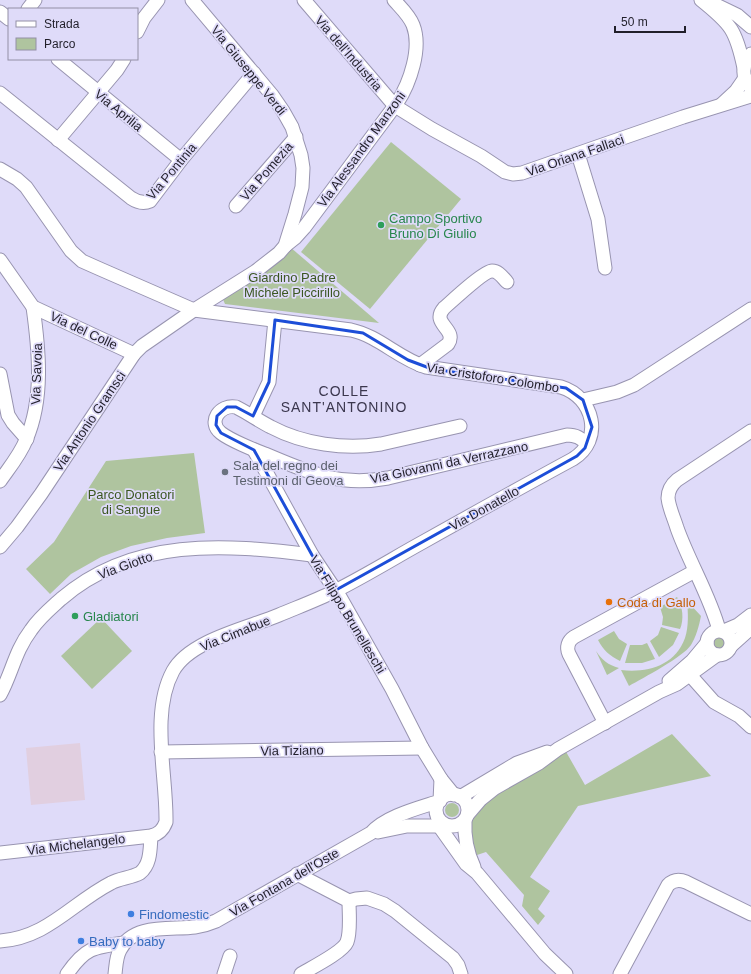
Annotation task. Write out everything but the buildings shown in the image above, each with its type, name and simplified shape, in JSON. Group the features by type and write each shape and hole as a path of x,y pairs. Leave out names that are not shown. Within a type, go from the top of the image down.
{"street":[{"path":"29,8 35,0"},
{"path":"138,30 144,18 158,0"},
{"name":"Via Giuseppe Verdi","path":"192,0 280,106 296,137 302,162 303,182 285,246 272,259 256,271 194,310"},
{"name":"Via dell'Industria","path":"304,0 395,106"},
{"name":"Via Alessandro Manzoni","path":"285,246 304,228 403,94 410,78 416,41 415,31 411,20 394,0"},
{"path":"701,0 723,18 730,27 738,44 746,78"},
{"path":"706,0 737,15 751,27"},
{"path":"727,0 737,15"},
{"path":"0,12 8,18"},
{"name":"Via Oriana Fallaci","path":"721,105 732,95 746,78 746,61 751,54"},
{"name":"Via Aprilia","path":"59,60 181,160"},
{"path":"58,140 123,60"},
{"name":"Via Pontinia","path":"0,93 131,198 138,202 146,203 150,201 181,160 254,73"},
{"name":"Via Oriana Fallaci","path":"395,106 432,129 477,153 502,171 510,174 522,173 751,96"},
{"name":"Via Pomezia","path":"236,206 296,137"},
{"path":"578,154 598,219 605,268"},
{"path":"0,169 18,179 26,186 64,242 78,258 95,267 194,310"},
{"path":"0,260 33,307"},
{"path":"420,365 448,344 450,340 450,333 441,322 440,318 440,312 444,308 486,273 495,272 500,274 507,282"},
{"name":"Via del Colle","path":"33,307 134,354"},
{"name":"Via Savoia","path":"2,473 21,450 27,439 33,416 38,385 38,352 33,307"},
{"name":"Via Cristoforo Colombo","path":"194,310 351,330 375,338 408,360 420,365 437,370 562,387 572,391 582,400"},
{"name":"Via Antonio Gramsci","path":"0,547 34,504 134,354 139,348 194,310"},
{"path":"587,444 591,433 592,423 589,411 582,400 617,392 634,385 751,310"},
{"path":"275,320 269,382 253,416 272,427 289,435 326,444 355,447 381,444 460,426"},
{"path":"0,374 8,415 27,439"},
{"name":"Via Giovanni da Verrazzano","path":"253,416 236,407 227,407 219,412 216,425 221,433 254,450 320,476 336,479 364,481 396,476 568,436 577,436 587,444"},
{"path":"731,646 730,637 721,631 685,548 670,509 668,498 670,487 677,480 751,431"},
{"name":"Via Donatello","path":"336,590 577,456 583,451 587,444"},
{"name":"Via Filippo Brunelleschi","path":"254,450 312,555 336,590 392,689 422,748 441,779 457,796"},
{"name":"Via Giotto","path":"0,695 20,648 36,624 50,609 70,592 88,579 111,567 148,555 195,548 253,548 312,555"},
{"path":"605,723 569,654 567,647 569,641 695,571"},
{"name":"Via Cimabue","path":"151,836 162,830 166,822 161,752 162,717 166,691 172,672 184,658 203,644 278,616 336,590"},
{"path":"659,692 692,661 707,643 712,633 736,626 751,615"},
{"path":"441,824 457,825 466,817 480,800 491,791 533,767 558,749 659,692 677,684 717,655 726,653 731,646 751,628"},
{"path":"707,643 710,651 717,655"},
{"path":"690,675 714,702 739,716 751,727"},
{"name":"Via Tiziano","path":"161,752 422,748"},
{"path":"457,796 522,761 558,749"},
{"path":"441,779 440,800 436,810 441,824 466,864 477,873 545,954 566,974"},
{"path":"440,800 449,795 457,796 467,804 465,836 467,848 477,873"},
{"name":"Via Fontana dell'Oste","path":"66,974 76,961 89,950 96,947 124,943 131,937 146,931 195,927 216,921 371,833 378,826 387,821 440,800"},
{"name":"Via Fontana dell'Oste","path":"371,833 407,826 441,824"},
{"path":"0,941 19,938 36,932 110,883 140,873 144,870 148,860 151,836"},
{"name":"Via Michelangelo","path":"0,853 151,836"},
{"path":"297,874 349,902 360,898 372,898 390,907 453,958 460,967 461,974"},
{"path":"620,974 668,885 674,881 680,880 686,882 751,914"},
{"path":"301,974 345,946 349,934 349,902"},
{"path":"115,974 118,956 124,943"},
{"path":"224,974 230,956"}],"highlighted area":[{"path":"275,320 363,333 408,360 432,369 566,388 583,400 592,427 585,448 577,456 336,590 312,555 254,450 221,433 216,425 217,416 227,407 236,407 253,416 269,382"}],"shaded area":[{"path":"80,743 85,800 31,805 26,748"}],"green space":[{"name":"Campo Sportivo Bruno Di Giulio","path":"391,142 461,199 370,309 301,252"},
{"name":"Giardino Padre Michele Piccirillo","path":"290,247 379,323 225,304 222,297"},
{"name":"Parco Donatori di Sangue","path":"194,453 205,533 167,538 131,546 101,557 71,574 50,594 26,569 54,542 106,461"},
{"path":"677,597 681,605 682,613 680,629 662,625 663,617 660,607"},
{"path":"687,601 701,616 691,645 687,650 672,661 629,686 621,670 641,670 659,666 674,655 680,648 685,638 687,629"},
{"path":"101,618 132,651 92,689 61,656"},
{"path":"661,627 679,633 673,645 659,657 650,641 658,635"},
{"path":"614,631 619,639 627,644 620,661 607,652 598,640"},
{"path":"720,635 727,640 728,643 723,650 720,651 713,646 712,643 717,636"},
{"path":"647,643 655,659 642,663 625,663 630,645 642,645"},
{"path":"596,651 606,662 619,668 607,675"},
{"path":"672,734 711,776 578,806 530,877 550,891 538,909 545,916 538,925 522,906 524,895 486,852 477,855 473,848 470,820 477,805 565,750 585,785"},
{"path":"449,803 455,803 459,807 459,813 455,817 449,817 445,813 445,807"}],"place":[{"name":"Campo Sportivo Bruno Di Giulio","path":"381,225"},
{"name":"Sala del regno dei Testimoni di Geova","path":"225,472"},
{"name":"Coda di Gallo","path":"609,602"},
{"name":"Gladiatori","path":"75,616"},
{"name":"Findomestic","path":"131,914"},
{"name":"Baby to baby","path":"81,941"}],"district":[{"name":"COLLE SANT'ANTONINO","path":"344,400"}]}
